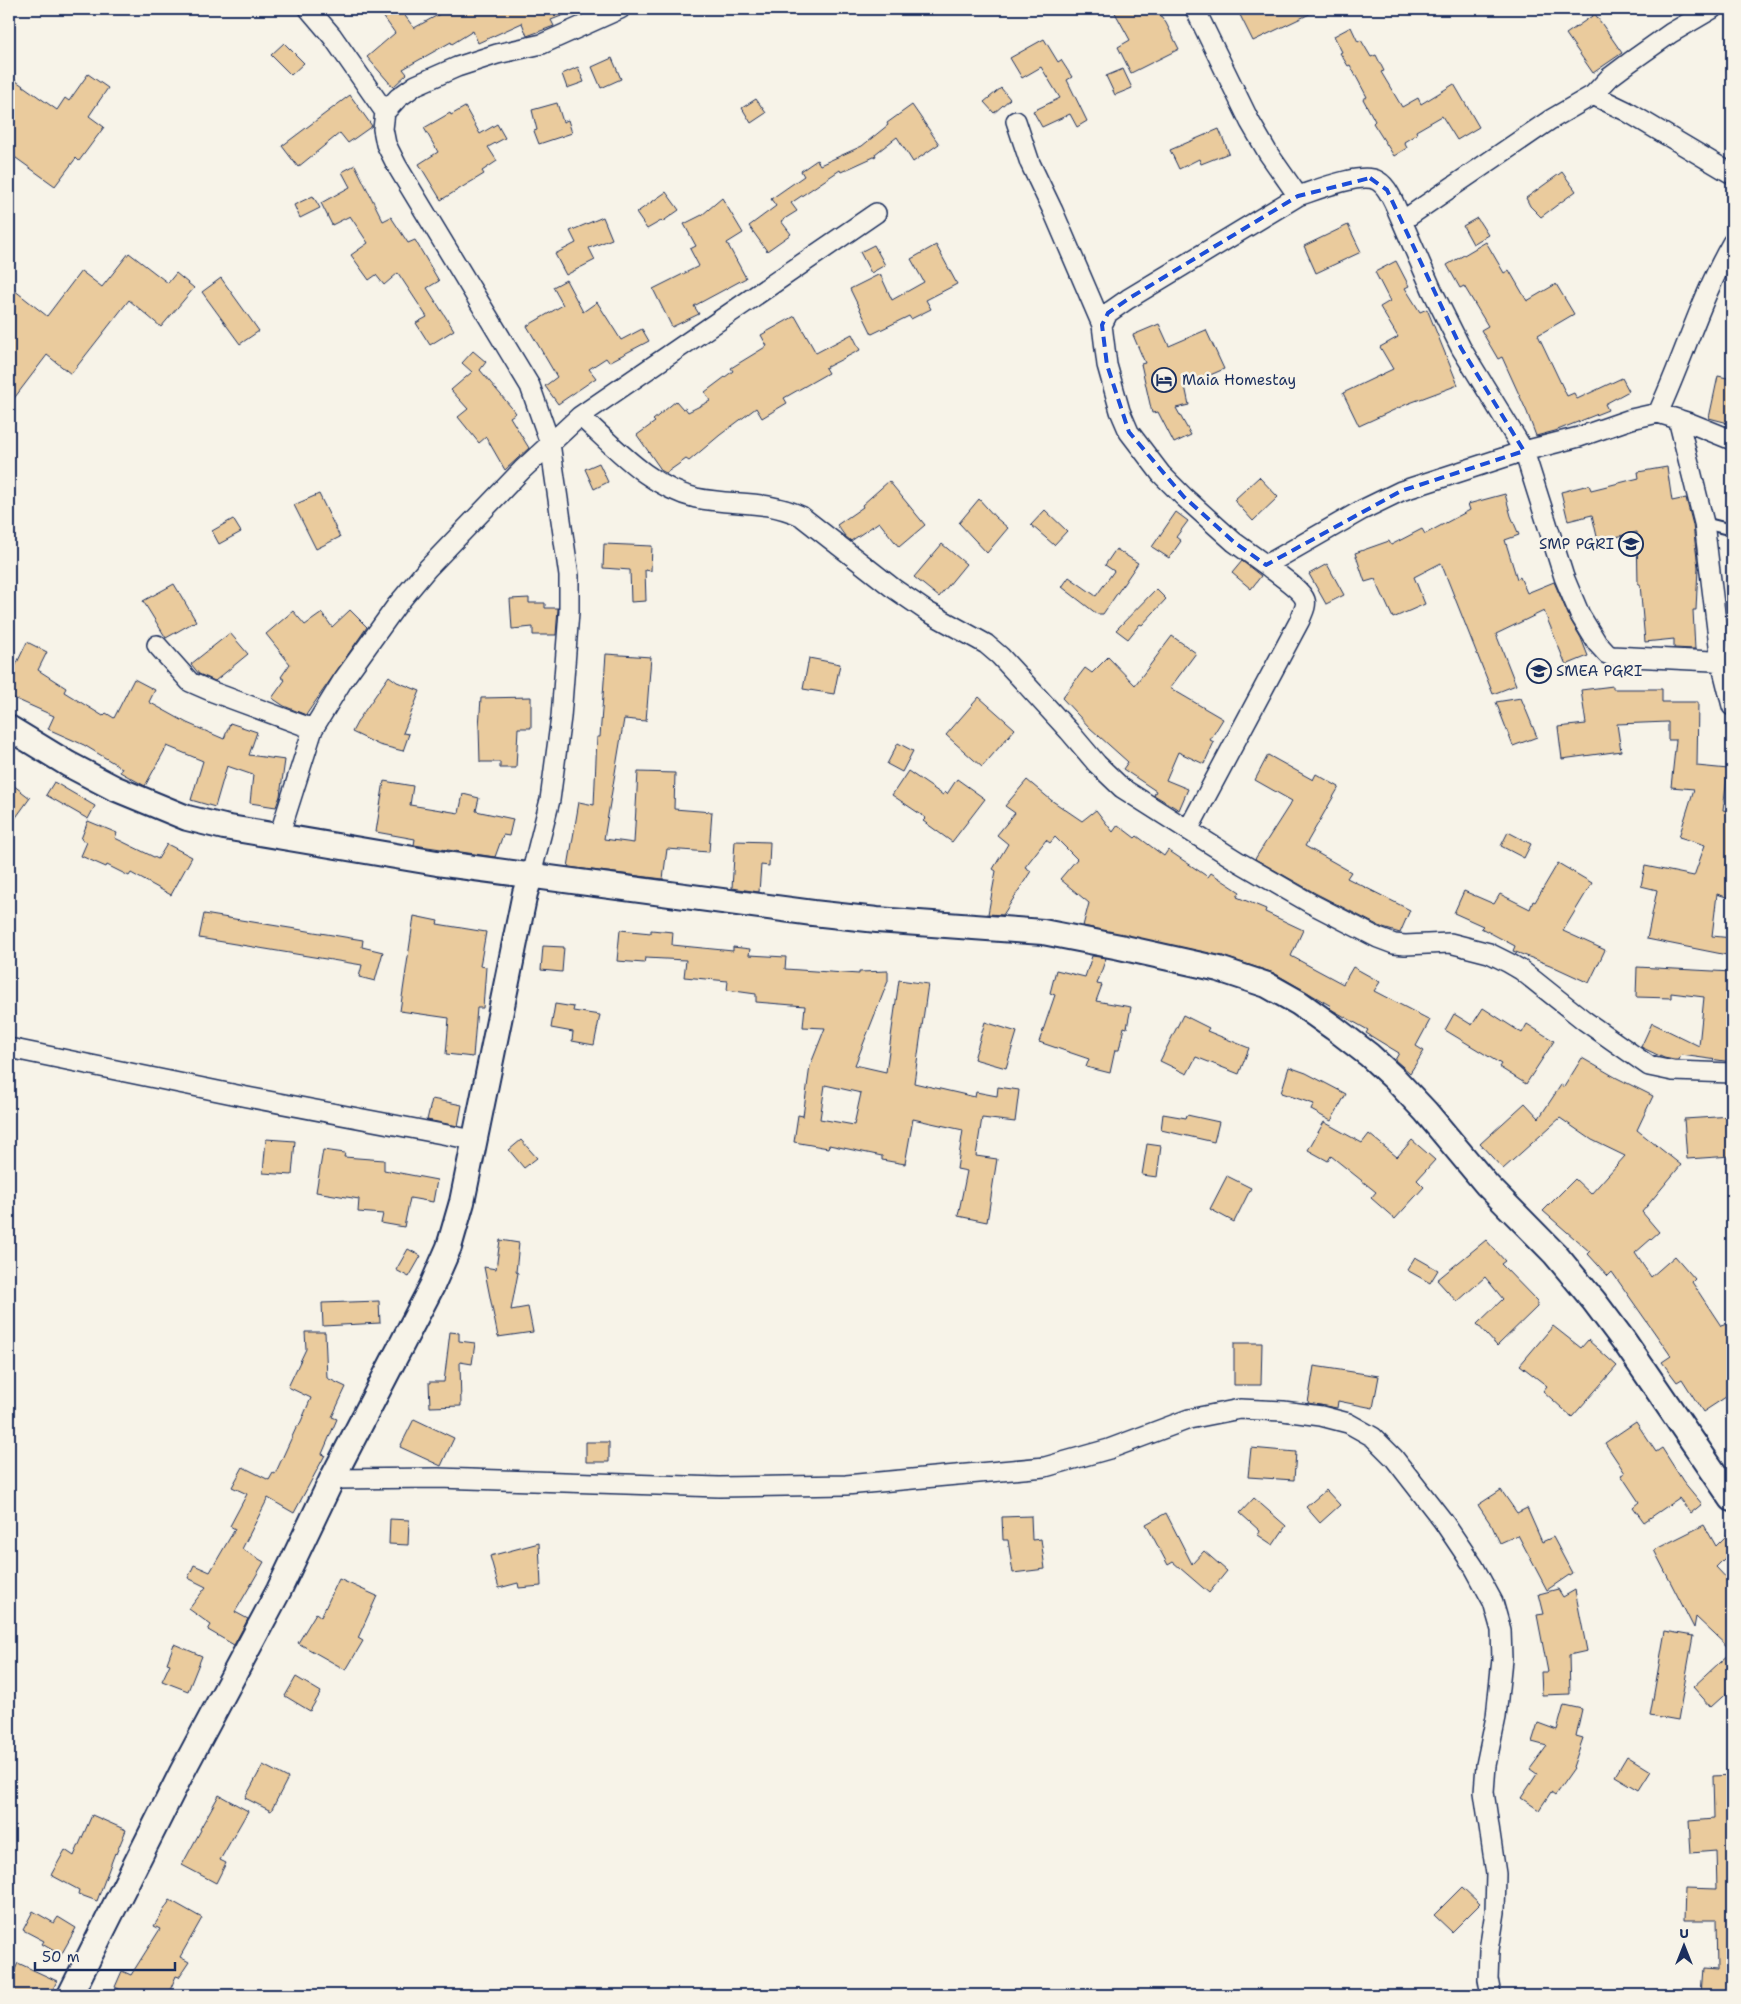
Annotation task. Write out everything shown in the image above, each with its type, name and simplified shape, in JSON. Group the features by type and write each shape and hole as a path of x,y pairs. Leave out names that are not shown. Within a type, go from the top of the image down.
{"street":[{"path":"309,9 332,36 385,112"},
{"path":"70,1995 182,1772 278,1590 332,1479 432,1286 449,1247 462,1202 525,893 550,800 561,717 569,612 568,567 550,443 530,386 386,144 383,129 385,112 398,98 416,85 456,67 497,54 542,44 620,9"},
{"path":"1195,9 1250,122 1268,153 1298,196"},
{"path":"1402,221 1550,120 1593,95 1610,77 1630,62 1671,33 1712,9"},
{"path":"1593,95 1626,111 1732,174"},
{"path":"1016,121 1030,163 1053,211 1102,325 1107,365 1129,432 1161,474 1184,497 1234,542 1266,565 1305,599 1300,620 1188,830"},
{"path":"1102,325 1108,313 1128,299 1298,196 1342,182 1370,178 1378,181 1387,190 1432,290 1461,348 1524,451 1564,576 1580,615 1601,648 1612,656 1727,662"},
{"path":"278,836 313,729 343,680 397,605 427,569 522,470 580,416 876,213"},
{"path":"1658,414 1676,375 1716,271 1732,243"},
{"path":"1266,565 1362,510 1401,491 1524,451 1579,437 1631,419 1658,414 1678,419 1732,440"},
{"path":"580,416 638,468 666,488 699,498 763,504 783,508 808,521 893,588 928,612 986,644 1000,656 1097,764 1122,788 1239,862 1310,903 1378,938 1394,944 1450,943 1488,953 1509,963 1521,970 1585,1021 1649,1066 1673,1071 1732,1073"},
{"path":"1678,419 1704,523 1727,662 1732,706"},
{"path":"157,645 190,682 313,729"},
{"path":"9,728 114,788 187,818 224,827 437,862 831,915 1043,932 1104,943 1219,969 1267,985 1299,1003 1334,1028 1369,1055 1395,1079 1426,1112 1487,1185 1555,1254 1624,1341 1732,1499"},
{"path":"9,1048 246,1097 474,1140"},
{"path":"332,1479 438,1478 718,1487 846,1485 1046,1467 1109,1449 1189,1419 1240,1409 1283,1411 1348,1423 1373,1437 1394,1458 1443,1520 1474,1567 1493,1602 1502,1630 1501,1669 1496,1717 1486,1765 1484,1792 1496,1874 1495,1912 1489,1950 1488,1979 1491,1995"}],"lane":[{"path":"1704,523 1732,530"}],"highlighted area":[{"path":"1370,178 1387,190 1461,348 1524,451 1401,491 1266,565 1234,542 1184,497 1129,432 1107,365 1102,325 1108,313 1128,299 1298,196"}],"building":[{"path":"378,9 400,9 414,28 449,9 577,10 551,20 554,26 527,36 522,23 478,43 473,31 403,69 407,74 393,87 367,57 395,33"},
{"path":"1113,9 1156,9 1166,23 1179,49 1131,73 1118,47 1130,40"},
{"path":"1237,9 1320,9 1253,41"},
{"path":"1595,14 1622,53 1593,73 1566,34"},
{"path":"1351,27 1358,42 1361,40 1371,57 1376,55 1384,71 1381,72 1402,107 1418,98 1421,104 1454,84 1479,127 1457,140 1442,116 1416,131 1417,134 1404,142 1407,148 1394,156 1373,123 1375,121 1363,99 1367,97 1350,65 1348,66 1340,53 1342,52 1334,36"},
{"path":"1044,39 1058,62 1061,60 1072,77 1067,80 1087,121 1077,127 1070,114 1042,127 1033,111 1060,98 1041,67 1022,78 1010,58"},
{"path":"284,43 304,63 291,75 271,55"},
{"path":"612,58 621,79 601,88 592,67"},
{"path":"578,67 584,82 567,88 562,74"},
{"path":"1123,69 1132,88 1115,95 1106,76"},
{"path":"88,74 108,88 89,116 104,127 79,161 76,158 55,186 9,153 9,76 57,110 65,98 69,101"},
{"path":"1001,88 1010,99 994,113 984,102"},
{"path":"350,95 372,126 348,143 340,133 298,167 282,146"},
{"path":"756,99 766,113 751,123 742,108"},
{"path":"557,103 563,122 568,120 572,133 539,144 534,131 537,130 532,110"},
{"path":"912,105 939,144 913,162 897,137 875,154 876,156 841,172 840,170 791,203 797,211 781,221 791,234 767,251 749,226 776,206 771,199 804,176 801,171 817,160 820,165 862,146 888,125 887,123"},
{"path":"465,107 480,134 497,124 505,138 488,147 497,161 482,171 484,174 441,200 419,164 438,152 424,128"},
{"path":"1219,129 1229,153 1201,164 1199,159 1179,169 1170,150"},
{"path":"355,165 383,221 391,217 408,243 415,240 439,281 427,288 454,330 430,345 416,323 427,317 398,273 384,285 376,275 369,280 351,255 368,243 350,216 332,225 321,203 350,187 342,172"},
{"path":"1562,172 1576,191 1541,217 1530,206 1526,198"},
{"path":"666,192 679,210 662,222 647,229 636,213"},
{"path":"313,196 320,208 300,218 294,205"},
{"path":"722,198 743,233 727,243 746,278 694,306 699,314 672,327 653,289 699,266 690,249 696,246 684,224 702,215"},
{"path":"603,217 612,239 589,248 595,260 566,275 555,254 576,243 570,231"},
{"path":"1477,218 1488,235 1473,244 1463,226"},
{"path":"1348,225 1361,252 1316,273 1304,246"},
{"path":"1486,242 1504,273 1509,270 1527,301 1556,284 1574,314 1538,335 1567,396 1574,393 1577,399 1622,378 1629,391 1605,404 1608,410 1555,431 1536,436 1502,357 1498,359 1481,330 1488,326 1464,286 1460,288 1447,265"},
{"path":"874,245 885,265 871,273 860,252"},
{"path":"936,245 957,284 926,300 931,309 911,319 909,316 872,334 850,289 880,274 892,300 924,282 911,259"},
{"path":"129,253 168,283 176,273 194,288 161,327 129,300 71,374 47,355 9,405 9,286 47,316 81,271 102,287"},
{"path":"1396,261 1409,286 1405,288 1420,312 1427,309 1458,385 1407,404 1359,426 1343,393 1393,369 1380,347 1398,337 1380,307 1390,301 1375,272"},
{"path":"221,278 259,331 240,344 202,292"},
{"path":"566,280 583,312 597,302 621,340 642,329 649,341 609,362 606,358 589,369 596,378 558,404 545,386 557,377 527,326 563,305 553,287"},
{"path":"795,316 816,353 852,334 860,350 825,368 828,373 784,398 787,403 762,418 756,408 689,461 686,459 666,473 662,471 637,435 655,422 653,420 676,401 688,412 710,401 705,392 733,371 731,368 767,346 761,335"},
{"path":"1159,324 1169,346 1206,330 1224,369 1185,386 1189,405 1176,408 1191,435 1174,443 1158,412 1152,413 1141,364 1145,363 1133,335"},
{"path":"473,351 486,362 480,370 516,413 510,417 529,448 505,470 486,437 479,443 458,417 468,409 451,390 472,372 462,363"},
{"path":"1718,376 1732,379 1732,424 1709,418"},
{"path":"599,463 608,482 594,489 585,469"},
{"path":"1667,467 1672,501 1686,498 1693,525 1698,567 1696,610 1693,610 1695,649 1674,648 1674,639 1645,642 1640,584 1638,584 1637,532 1598,541 1592,515 1568,521 1561,492 1589,485 1591,490 1639,478 1638,472"},
{"path":"1259,477 1278,497 1253,521 1234,500"},
{"path":"889,481 925,525 899,547 879,522 851,541 837,525 863,507 862,505"},
{"path":"319,494 340,537 316,549 294,505"},
{"path":"1505,494 1519,535 1505,540 1517,579 1520,577 1527,593 1554,582 1588,656 1566,665 1544,611 1496,634 1516,685 1493,694 1441,563 1414,577 1425,604 1393,618 1375,579 1365,582 1355,553 1389,541 1391,545 1422,529 1425,534 1470,510 1468,504"},
{"path":"979,499 1008,528 987,553 959,523"},
{"path":"1045,510 1067,531 1054,545 1031,525"},
{"path":"1176,512 1188,521 1176,537 1181,541 1169,558 1152,547"},
{"path":"233,519 241,532 219,544 212,531"},
{"path":"604,544 652,546 651,571 645,570 646,601 631,602 630,570 603,568"},
{"path":"942,544 966,564 939,597 914,577"},
{"path":"1116,549 1138,563 1103,614 1097,614 1062,587 1069,577 1096,596 1114,571 1105,565"},
{"path":"1242,561 1261,576 1251,589 1232,573"},
{"path":"1327,564 1344,595 1326,604 1309,574"},
{"path":"174,584 196,621 166,638 143,601"},
{"path":"1156,589 1166,599 1142,625 1140,624 1128,639 1116,630"},
{"path":"529,598 529,603 545,603 545,608 558,608 556,635 533,635 533,627 512,629 510,599"},
{"path":"350,610 367,627 306,715 284,706 272,698 285,680 281,677 290,664 266,634 293,611 305,625 322,613 332,627"},
{"path":"230,633 248,654 215,681 199,674 191,664"},
{"path":"1172,636 1196,653 1170,688 1223,719 1210,740 1214,742 1204,764 1178,752 1166,780 1188,789 1179,810 1154,795 1156,791 1123,769 1128,762 1090,728 1062,698 1085,668 1092,673 1108,657 1135,685"},
{"path":"27,642 47,652 38,670 66,688 64,692 103,716 106,713 114,718 134,679 155,690 149,702 187,723 224,739 230,723 257,732 249,755 285,760 280,796 276,807 250,803 253,775 227,766 215,807 191,800 203,761 167,746 145,786 120,772 122,768 84,745 48,729 54,716 9,696 9,667 14,669"},
{"path":"606,654 651,657 646,721 624,719 604,839 634,843 638,772 675,773 674,809 712,812 709,852 667,849 663,879 568,867 579,802 594,805 597,737 600,737"},
{"path":"809,658 840,664 834,694 803,689"},
{"path":"389,676 397,682 420,691 403,733 409,734 403,751 379,745 352,732"},
{"path":"1613,686 1613,689 1662,689 1662,702 1698,702 1697,766 1728,769 1723,810 1732,812 1732,899 1717,894 1712,936 1732,938 1732,956 1647,939 1657,890 1641,886 1645,866 1694,876 1705,845 1679,837 1694,789 1671,787 1676,740 1668,740 1668,722 1617,724 1621,751 1562,759 1558,727 1586,724 1581,690"},
{"path":"531,697 531,728 518,728 516,768 500,768 500,762 480,762 479,727 481,698"},
{"path":"979,697 1015,729 982,767 946,735"},
{"path":"1521,698 1537,737 1513,746 1496,702"},
{"path":"898,743 913,751 902,772 887,764"},
{"path":"1268,755 1313,780 1316,774 1339,787 1305,846 1351,872 1347,878 1410,910 1400,933 1383,928 1255,859 1292,801 1255,780"},
{"path":"908,771 943,795 945,792 947,794 957,779 985,799 952,842 923,821 926,818 892,795"},
{"path":"1027,780 1051,800 1082,821 1096,810 1113,832 1118,825 1164,856 1168,850 1208,877 1211,873 1240,892 1237,897 1266,909 1265,912 1303,930 1291,956 1343,984 1353,967 1380,982 1374,991 1430,1020 1416,1046 1424,1051 1410,1073 1395,1060 1399,1053 1366,1033 1368,1030 1274,973 1222,956 1083,926 1089,903 1060,879 1077,859 1055,837 1050,843 1046,840 1025,867 1031,871 1003,915 988,914 996,871 993,869 1008,844 997,835 1015,813 1005,806"},
{"path":"384,781 413,786 410,805 459,813 463,794 479,798 476,811 513,819 509,836 503,835 495,857 414,845 415,839 376,832"},
{"path":"9,782 30,798 9,827"},
{"path":"54,782 95,806 88,819 46,795"},
{"path":"88,821 117,833 115,838 158,859 167,844 192,857 171,895 131,873 129,876 107,865 106,867 81,856 87,842 81,839"},
{"path":"1508,832 1531,844 1524,858 1501,846"},
{"path":"735,841 770,842 769,866 761,865 759,892 732,888"},
{"path":"1558,863 1592,883 1563,931 1605,950 1589,983 1513,951 1515,946 1481,928 1483,926 1454,913 1464,891 1494,904 1500,894 1530,909 1533,901 1535,902"},
{"path":"204,914 363,940 362,947 383,952 375,981 359,977 362,965 199,938"},
{"path":"414,916 438,921 437,924 486,932 480,966 486,967 483,1008 477,1008 473,1057 446,1054 449,1018 400,1011"},
{"path":"620,930 651,933 651,930 673,932 672,945 733,951 733,947 750,949 749,955 786,957 785,969 859,974 859,972 888,971 888,981 855,1065 886,1072 899,980 928,984 914,1083 975,1097 976,1092 997,1096 998,1087 1019,1090 1015,1122 982,1118 976,1156 997,1159 987,1222 958,1216 967,1171 957,1169 963,1130 913,1119 905,1164 882,1160 882,1156 829,1145 828,1148 794,1142 798,1115 803,1116 810,1066 825,1028 803,1027 805,1006 756,1002 756,994 727,990 728,981 684,977 686,960 645,958 644,963 617,961","holes":["825,1085 861,1093 854,1125 820,1119"]},
{"path":"543,946 564,947 562,972 541,970"},
{"path":"1092,956 1106,958 1097,984 1102,985 1096,1001 1131,1007 1127,1028 1124,1027 1119,1050 1115,1050 1110,1073 1086,1067 1089,1059 1039,1042 1055,995 1050,993 1056,970 1085,977"},
{"path":"1637,967 1732,972 1732,1062 1681,1055 1679,1060 1674,1060 1664,1058 1641,1047 1652,1023 1699,1046 1704,997 1671,993 1671,998 1636,997"},
{"path":"555,1004 574,1007 573,1011 600,1015 594,1045 572,1041 573,1032 551,1028"},
{"path":"1483,1008 1522,1033 1527,1024 1554,1041 1526,1084 1499,1067 1501,1064 1445,1030 1454,1014 1472,1025"},
{"path":"1183,1015 1209,1028 1207,1031 1249,1048 1239,1074 1196,1057 1187,1074 1160,1061"},
{"path":"985,1022 1017,1032 1006,1068 974,1059"},
{"path":"1582,1058 1653,1096 1637,1130 1681,1165 1642,1212 1659,1232 1635,1253 1651,1277 1675,1256 1695,1279 1692,1282 1721,1326 1732,1322 1732,1393 1703,1412 1682,1379 1677,1382 1662,1362 1671,1356 1612,1272 1608,1276 1588,1254 1590,1252 1543,1211 1575,1179 1591,1194 1625,1156 1592,1140 1560,1118 1503,1169 1480,1144 1525,1103 1539,1118 1561,1085 1564,1087"},
{"path":"1289,1067 1306,1073 1346,1094 1331,1121 1311,1110 1314,1104 1281,1093"},
{"path":"432,1099 462,1105 458,1126 427,1120"},
{"path":"1163,1114 1186,1118 1187,1115 1219,1122 1214,1142 1161,1130"},
{"path":"1732,1116 1732,1156 1687,1159 1684,1119"},
{"path":"1324,1122 1362,1143 1369,1134 1397,1157 1412,1140 1435,1160 1417,1180 1424,1187 1395,1219 1371,1198 1376,1192 1331,1156 1328,1161 1308,1150"},
{"path":"266,1139 295,1141 292,1175 263,1173"},
{"path":"521,1140 537,1158 524,1168 509,1150"},
{"path":"1147,1144 1161,1146 1157,1177 1142,1175"},
{"path":"323,1150 345,1153 344,1157 384,1160 384,1170 437,1180 433,1202 410,1198 404,1227 381,1223 383,1214 358,1212 359,1199 316,1192"},
{"path":"1227,1176 1251,1188 1234,1222 1210,1209"},
{"path":"500,1240 519,1243 516,1272 518,1273 511,1310 528,1307 533,1332 498,1337 484,1267 496,1269"},
{"path":"1486,1240 1505,1261 1501,1264 1537,1301 1537,1307 1497,1346 1477,1324 1503,1299 1485,1277 1457,1302 1437,1280"},
{"path":"408,1249 421,1256 409,1277 396,1270"},
{"path":"1415,1257 1438,1270 1430,1283 1407,1270"},
{"path":"379,1301 380,1323 323,1326 322,1303"},
{"path":"1553,1326 1581,1348 1588,1340 1617,1366 1572,1417 1543,1391 1547,1386 1520,1365"},
{"path":"305,1332 325,1332 327,1378 346,1387 332,1417 337,1419 322,1454 325,1455 294,1513 268,1498 242,1549 264,1562 235,1612 248,1619 234,1645 208,1630 211,1625 189,1609 206,1587 188,1578 194,1565 210,1572 235,1529 230,1526 247,1494 232,1487 243,1467 269,1480 273,1473 275,1474 297,1426 299,1426 311,1398 288,1387 306,1349"},
{"path":"450,1332 459,1333 459,1341 475,1343 472,1364 460,1362 461,1406 430,1407 429,1382 444,1382"},
{"path":"1234,1343 1262,1343 1261,1385 1234,1385"},
{"path":"1314,1366 1379,1376 1373,1408 1338,1401 1337,1408 1308,1403"},
{"path":"414,1419 454,1438 441,1466 400,1447"},
{"path":"1636,1422 1656,1452 1662,1448 1683,1481 1702,1504 1691,1513 1679,1498 1644,1522 1633,1507 1639,1502 1621,1475 1625,1473 1605,1443"},
{"path":"586,1442 609,1442 609,1462 586,1462"},
{"path":"1251,1448 1296,1452 1294,1480 1248,1477"},
{"path":"1326,1490 1340,1505 1320,1523 1306,1507"},
{"path":"1501,1490 1517,1513 1527,1508 1542,1542 1553,1537 1572,1573 1547,1590 1518,1535 1500,1543 1492,1526 1478,1505"},
{"path":"1254,1498 1286,1526 1273,1545 1258,1535 1260,1531 1240,1513"},
{"path":"1166,1513 1192,1564 1204,1551 1227,1571 1209,1593 1173,1562 1168,1565 1146,1524"},
{"path":"1031,1516 1032,1540 1041,1539 1045,1569 1013,1573 1008,1540 1003,1540 1002,1517"},
{"path":"390,1519 409,1520 408,1545 389,1544"},
{"path":"1704,1525 1716,1546 1732,1530 1732,1551 1716,1567 1732,1584 1732,1651 1696,1617 1694,1628 1654,1550"},
{"path":"539,1543 541,1586 519,1588 518,1583 499,1588 490,1556"},
{"path":"339,1579 377,1596 358,1638 363,1641 346,1670 298,1643 316,1613 321,1617"},
{"path":"1558,1589 1563,1597 1575,1590 1587,1651 1569,1655 1570,1694 1542,1695 1541,1672 1548,1672 1537,1615 1544,1614 1539,1594"},
{"path":"1665,1631 1693,1636 1678,1721 1650,1716"},
{"path":"174,1644 202,1656 188,1691 162,1681 170,1664 167,1663"},
{"path":"1732,1651 1732,1688 1711,1707 1693,1687"},
{"path":"296,1677 321,1692 310,1711 285,1696"},
{"path":"1564,1705 1582,1709 1576,1736 1583,1738 1574,1768 1555,1795 1551,1792 1539,1810 1521,1798 1537,1774 1530,1769 1547,1746 1532,1742 1538,1723 1557,1730"},
{"path":"1627,1756 1651,1771 1639,1790 1615,1776"},
{"path":"263,1765 288,1778 271,1811 245,1798"},
{"path":"1732,1775 1732,1995 1701,1995 1703,1969 1717,1970 1716,1920 1684,1920 1685,1888 1717,1889 1716,1851 1691,1853 1689,1821 1714,1819 1713,1776"},
{"path":"219,1795 248,1811 220,1860 226,1863 216,1883 182,1865"},
{"path":"92,1815 126,1830 97,1901 78,1894 79,1890 51,1875 65,1850 74,1856"},
{"path":"1462,1887 1480,1904 1452,1932 1434,1915"},
{"path":"170,1900 202,1918 180,1957 189,1962 179,1977 176,1976 168,1995 130,1995 115,1987 122,1971 131,1975 160,1929 154,1926"},
{"path":"33,1911 54,1923 58,1917 76,1928 61,1955 42,1944 44,1941 23,1930"},
{"path":"18,1963 57,1981 50,1995 15,1995 9,1992 9,1982"}],"place":[{"name":"Maia Homestay","path":"1164,380"},
{"name":"SMP PGRI","path":"1631,544"},
{"name":"SMEA PGRI","path":"1539,671"}]}
